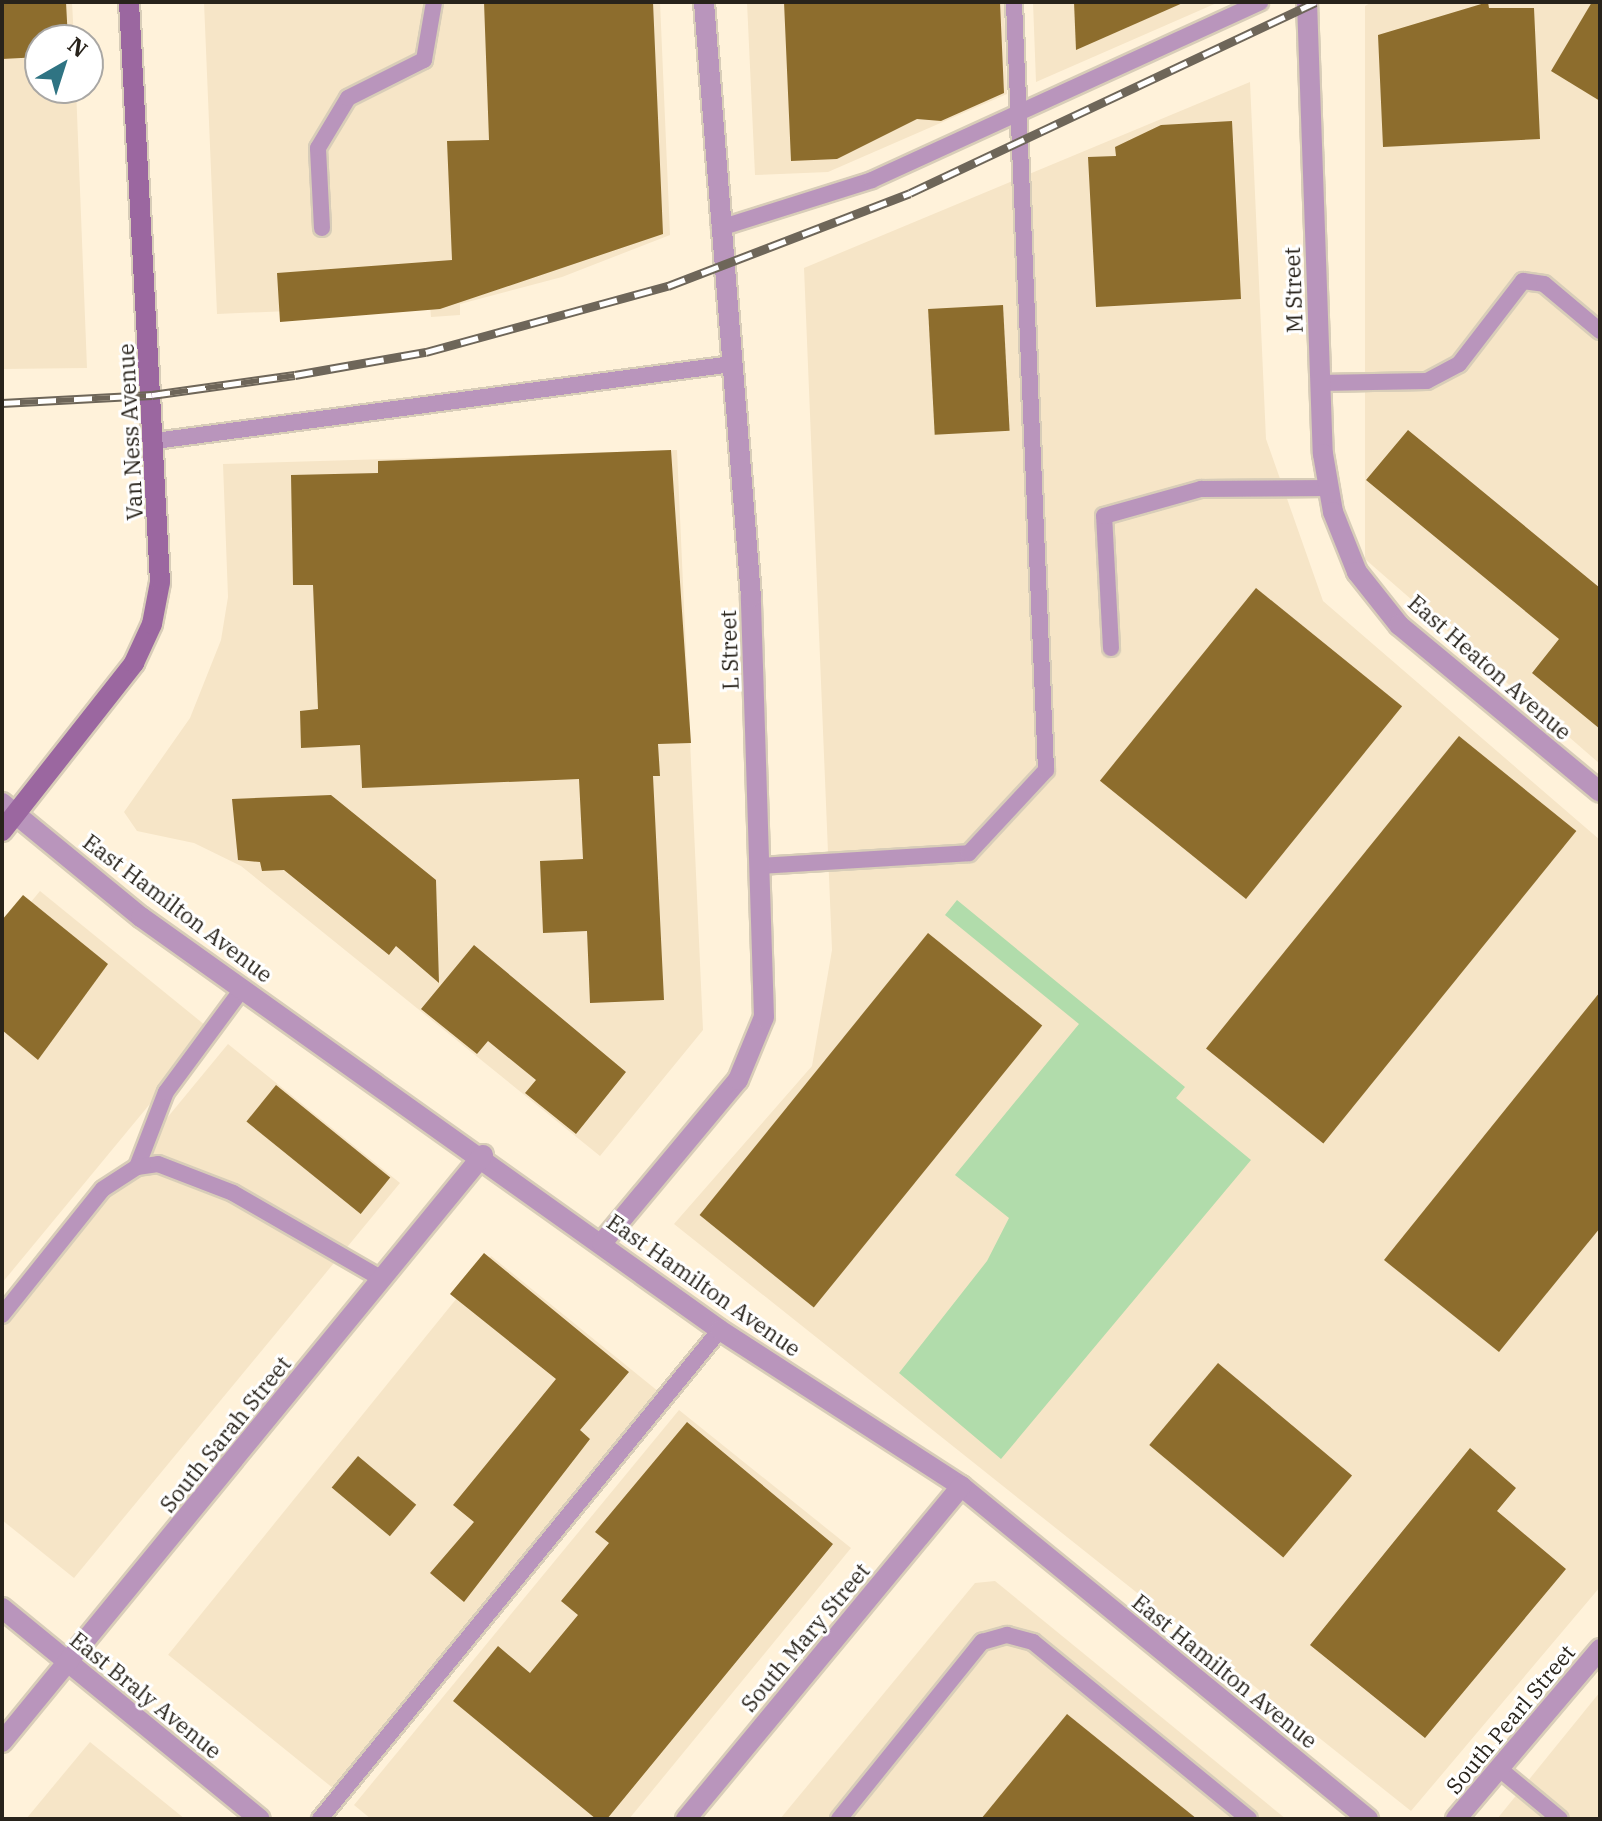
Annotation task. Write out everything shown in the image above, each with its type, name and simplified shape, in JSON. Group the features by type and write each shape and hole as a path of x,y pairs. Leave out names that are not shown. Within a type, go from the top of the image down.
{"street":[{"name":"Van Ness Avenue","path":"2,831 9,809 113,693 152,624 160,570 129,2"},
{"name":"L Street","path":"602,1243 756,1049 764,1017 751,597 704,2"},
{"name":"M Street","path":"1307,2 1320,383 1329,488 1357,572"},
{"name":"East Heaton Avenue","path":"1357,572 1399,625 1600,792"},
{"name":"East Hamilton Avenue","path":"9,809 243,988 483,1155 720,1330 961,1486 1368,1819"},
{"name":"South Sarah Street","path":"2,1742 483,1155"},
{"name":"South Mary Street","path":"686,1819 961,1486"},
{"name":"East Braly Avenue","path":"2,1608 260,1819"},
{"name":"South Pearl Street","path":"1456,1819 1502,1771 1600,1649"}],"lane":[{"path":"322,228 318,148 348,98 424,60 434,2"},
{"path":"759,866 969,853 1046,770 1014,2"},
{"path":"720,228 872,180 1260,2"},
{"path":"1320,383 1427,381 1459,364 1523,281 1544,284 1600,331"},
{"path":"155,441 732,364"},
{"path":"1111,648 1104,516 1201,489 1329,488"},
{"path":"137,1167 166,1092 243,988"},
{"path":"2,1315 103,1189 137,1167 178,1166 382,1279"},
{"path":"320,1819 720,1330"},
{"path":"839,1819 982,1642 1007,1635 1033,1642 1249,1819"},
{"path":"1502,1771 1560,1819"}],"shaded area":[{"path":"2,2 72,2 73,24 24,24 24,104 77,104 87,368 2,369"},
{"path":"204,2 660,2 670,235 562,277 460,304 460,315 431,317 430,305 217,314"},
{"path":"747,2 1004,2 1007,94 828,172 755,175"},
{"path":"1033,2 1219,2 1036,82"},
{"path":"1372,2 1600,2 1600,764 1365,559 1365,6"},
{"path":"1250,82 1266,439 1323,601 1600,840 1600,1587 1411,1811 674,1224 812,1066 832,950 804,268"},
{"path":"677,450 703,1030 600,1156 241,866 194,843 137,831 124,812 190,718 221,640 228,597 223,464"},
{"path":"40,891 211,1030 2,1283 2,937"},
{"path":"228,1044 400,1183 74,1578 2,1520 2,1318"},
{"path":"491,1256 663,1395 340,1794 168,1655"},
{"path":"679,1410 851,1548 629,1819 371,1819 354,1805"},
{"path":"995,1581 1286,1819 780,1819 975,1583"},
{"path":"1600,1692 1600,1819 1497,1819"},
{"path":"90,1742 185,1819 26,1819"}],"green space":[{"path":"957,900 1185,1087 1176,1098 1251,1160 1001,1459 899,1373 987,1261 1009,1218 955,1175 1079,1024 945,915"}],"building":[{"path":"2,2 66,2 67,24 24,24 24,58 2,59"},
{"path":"484,2 653,2 663,234 440,309 280,322 277,273 452,260 447,141 489,140"},
{"path":"784,2 1000,2 1004,93 941,121 917,119 837,159 791,161"},
{"path":"1074,2 1185,2 1076,50"},
{"path":"1488,2 1489,8 1534,8 1540,139 1383,147 1378,35"},
{"path":"1592,2 1600,2 1600,101 1551,71"},
{"path":"1232,121 1241,299 1096,307 1088,157 1116,156 1115,147 1161,125"},
{"path":"1003,305 1010,431 935,435 928,309"},
{"path":"1408,430 1600,588 1600,729 1532,673 1559,639 1366,480"},
{"path":"671,450 691,743 658,744 660,776 653,776 664,1000 590,1003 587,931 543,933 540,861 583,859 579,779 362,788 360,745 301,748 300,711 318,709 313,585 293,585 291,475 378,473 378,461"},
{"path":"1256,588 1402,706 1246,899 1100,781"},
{"path":"1459,736 1576,831 1323,1143 1206,1048"},
{"path":"331,795 436,880 439,983 396,946 389,955 284,870 262,871 260,862 238,860 232,799"},
{"path":"23,895 108,964 38,1060 2,1030 2,920"},
{"path":"928,933 1042,1026 814,1308 700,1215"},
{"path":"474,945 626,1072 576,1134 525,1093 536,1080 488,1041 477,1054 421,1009"},
{"path":"1600,992 1600,1228 1499,1352 1384,1260"},
{"path":"276,1085 390,1178 361,1214 246,1122"},
{"path":"484,1253 629,1372 580,1430 590,1439 464,1602 430,1573 474,1522 453,1505 556,1379 450,1294"},
{"path":"1218,1363 1352,1475 1283,1557 1149,1445"},
{"path":"687,1422 833,1544 607,1819 596,1819 453,1701 498,1646 530,1673 578,1615 561,1601 609,1543 595,1532"},
{"path":"1470,1448 1516,1488 1497,1511 1566,1569 1425,1738 1310,1645"},
{"path":"358,1456 416,1505 390,1536 332,1487"},
{"path":"1067,1714 1197,1819 981,1819"}],"railway":[{"path":"2,403 152,395 295,375 426,352 668,286 910,193 1315,2"}]}
